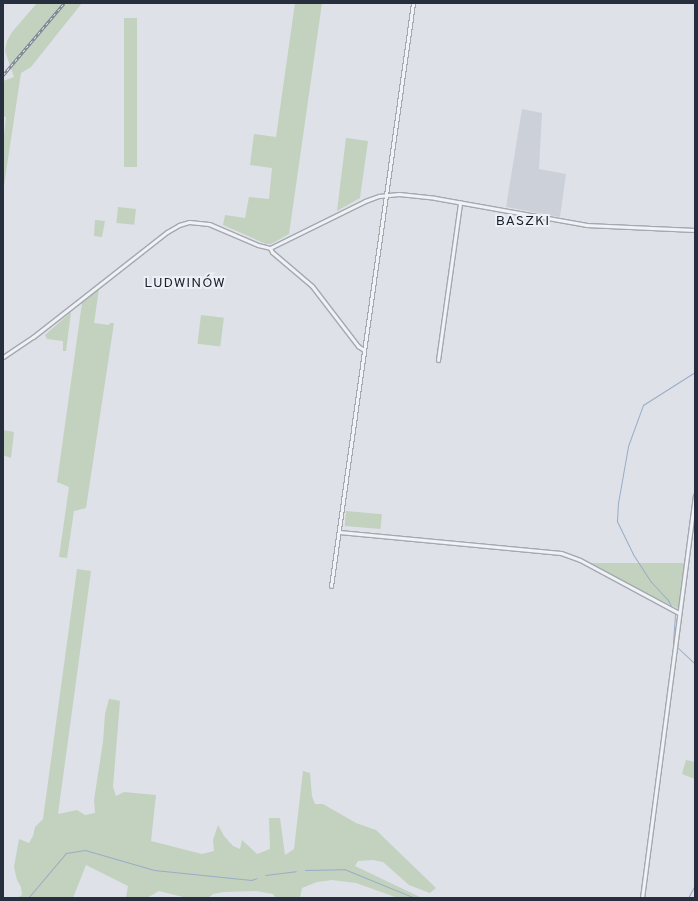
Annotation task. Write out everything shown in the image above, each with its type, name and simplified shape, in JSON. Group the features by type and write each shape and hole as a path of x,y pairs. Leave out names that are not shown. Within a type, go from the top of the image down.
{"street":[{"path":"331,586 413,3"},
{"path":"3,357 33,337 160,236 179,225 194,221 203,222 258,245 270,248 356,204 385,195 411,195 586,225 695,230"},
{"path":"438,360 460,203"},
{"path":"270,248 272,252 308,282 358,346 364,350"},
{"path":"642,898 695,495"},
{"path":"339,532 561,553 580,560 679,613"}],"shaded area":[{"path":"522,109 542,113 539,169 566,174 560,217 506,207"}],"green space":[{"path":"37,3 82,3 31,67 21,73 3,192 3,144 6,117 3,116 3,81 14,77 5,51 7,41 12,32"},
{"path":"295,3 322,3 289,234 271,244 266,244 223,225 225,215 245,218 249,197 269,199 272,168 250,165 254,134 276,137"},
{"path":"124,18 137,18 137,167 124,167"},
{"path":"346,138 368,141 360,198 337,211"},
{"path":"118,207 136,209 134,225 116,223"},
{"path":"95,220 105,221 102,237 94,236"},
{"path":"99,289 94,323 109,325 110,323 114,323 86,508 74,511 67,558 59,557 69,487 57,482 82,303"},
{"path":"71,312 66,351 63,351 63,341 47,339 45,335"},
{"path":"201,315 224,318 220,347 197,344"},
{"path":"3,430 14,432 11,458 3,455"},
{"path":"346,511 382,514 381,529 345,526"},
{"path":"589,563 686,563 681,610 646,593"},
{"path":"77,569 91,571 58,814 77,810 85,815 95,813 94,800 103,742 105,714 109,699 116,700 120,701 113,787 116,796 124,792 156,795 151,841 202,854 214,851 213,840 218,825 224,836 233,846 240,849 242,840 257,854 270,849 269,818 280,818 285,855 294,849 303,771 310,773 312,796 315,804 323,804 356,823 376,830 436,888 430,893 409,885 383,862 373,860 358,861 355,866 422,898 398,898 356,883 332,880 317,882 302,888 300,898 276,898 273,894 256,891 224,892 213,894 208,898 187,898 159,891 147,898 126,898 128,886 86,865 73,898 17,898 22,895 21,887 17,880 14,867 19,839 29,843 33,836 35,827 43,819"},
{"path":"686,760 695,762 695,779 682,774"}],"waterway":[{"path":"671,606 668,600 651,582 633,554 617,521 618,503 628,446 643,405 695,372"},
{"path":"673,643 675,614"},
{"path":"677,647 695,664"},
{"path":"28,898 66,853 85,850 154,870 251,880 257,878"},
{"path":"305,870 344,869 415,898"},
{"path":"265,875 296,871"},
{"path":"688,898 695,885"}],"railway":[{"path":"3,75 64,3"}],"district":[{"name":"BASZKI","path":"523,222"},
{"name":"LUDWINÓW","path":"185,284"}]}
